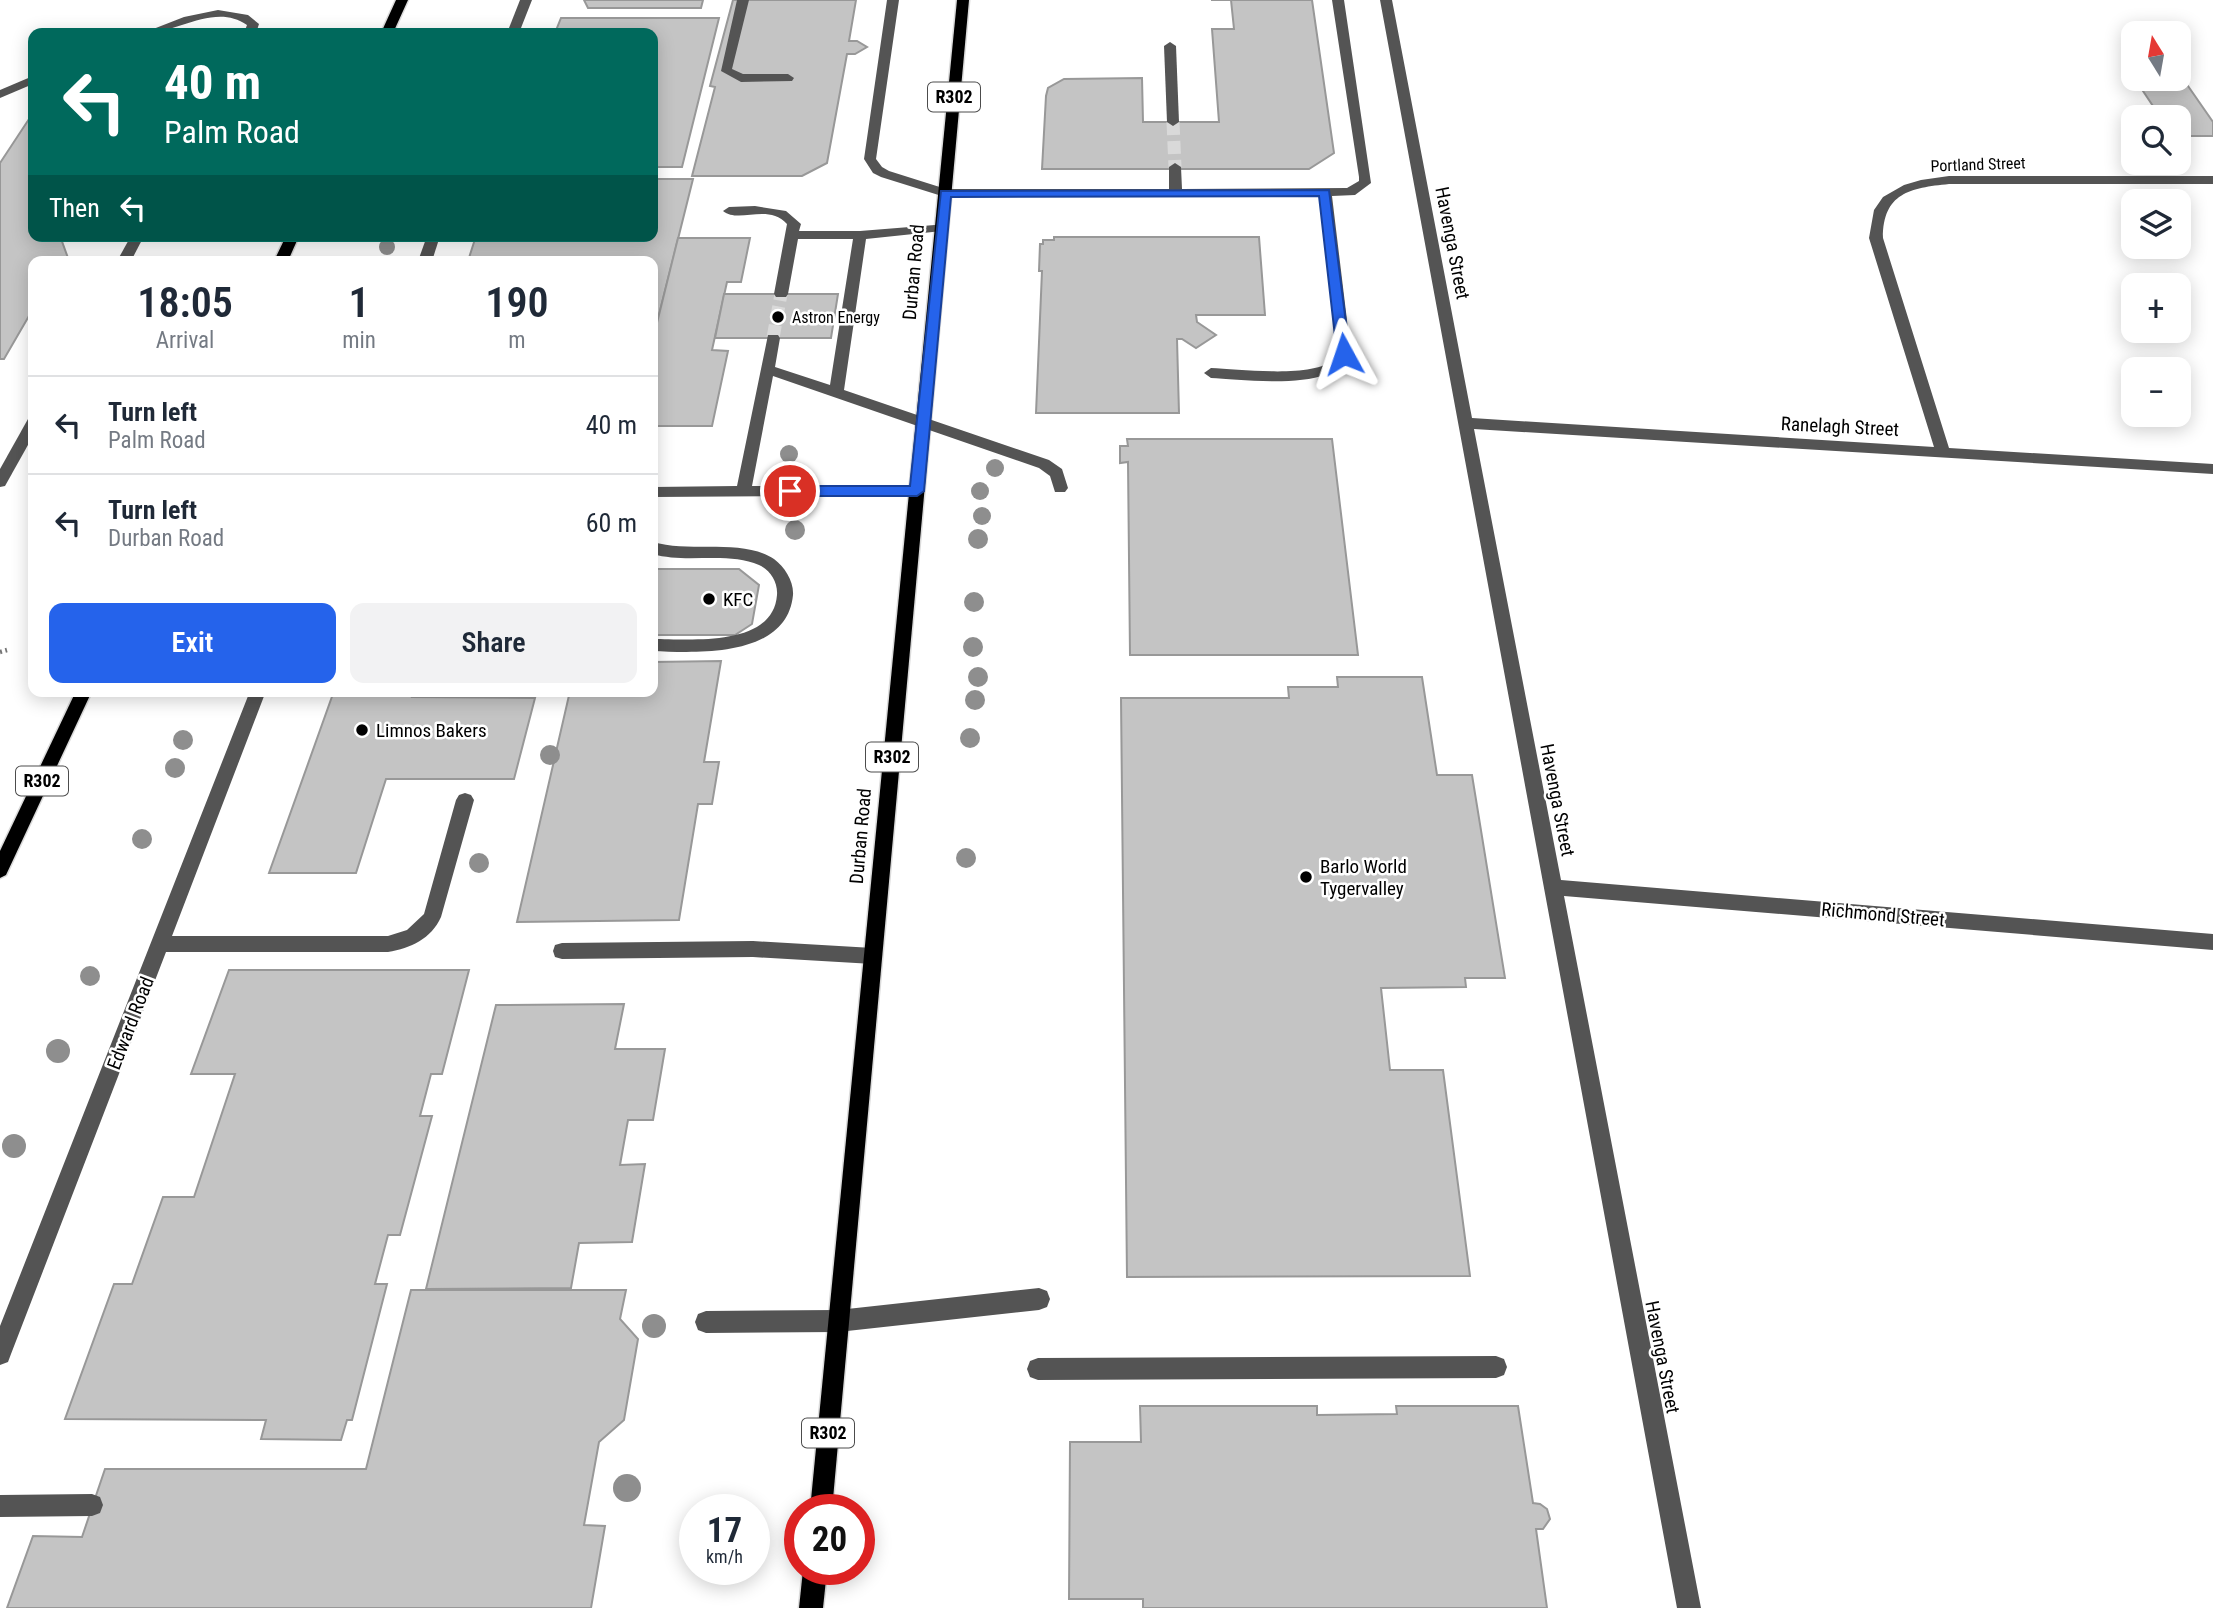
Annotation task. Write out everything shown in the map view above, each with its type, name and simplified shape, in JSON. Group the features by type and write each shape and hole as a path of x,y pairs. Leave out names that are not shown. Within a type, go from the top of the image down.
{"main road":[{"path":"389,28 402,0"},
{"name":"Durban Road","path":"822,1494 963,0"},
{"name":"R302","path":"0,870 81,697"},
{"path":"811,1608 813,1585"}],"street":[{"path":"515,28 526,0"},
{"path":"743,0 727,71 741,78 788,78"},
{"path":"893,0 870,159 877,170 885,174 945,193 1350,192 1365,183 1365,177 1338,0"},
{"name":"Havenga Street","path":"1386,0 1689,1608"},
{"path":"161,28 200,12 226,10 250,19 252,28"},
{"path":"1170,46 1172,122"},
{"path":"0,94 28,82"},
{"path":"1175,167 1176,193"},
{"name":"Portland Street","path":"1943,451 1876,238 1875,223 1879,209 1889,197 1915,185 1949,180 2213,180"},
{"path":"1211,373 1313,373 1339,363 1344,354 1325,192"},
{"path":"729,211 785,214 794,224 781,294"},
{"path":"792,235 860,235 942,227"},
{"path":"836,393 860,235"},
{"path":"744,491 773,338"},
{"path":"767,369 1044,464 1057,473 1060,488"},
{"name":"Ranelagh Street","path":"1466,423 2213,469"},
{"path":"0,482 28,432"},
{"path":"658,496 744,491 917,491"},
{"path":"658,550 669,554 742,554 759,558 772,565 781,576 785,588 784,602 777,617 764,630 746,640 726,645 658,645"},
{"name":"Edward Road","path":"0,1354 256,697"},
{"path":"160,944 388,944 412,938 424,929 432,917 466,800"},
{"name":"Richmond Street","path":"1553,887 2213,942"},
{"path":"562,951 752,949 873,956"},
{"path":"706,1322 838,1321 1039,1298"},
{"path":"1038,1369 1496,1367"},
{"path":"0,1506 92,1505"}],"path":[{"path":"0,652 7,650"}],"building":[{"path":"584,0 703,0 701,8 588,8"},
{"path":"733,0 856,0 849,41 857,41 867,47 855,54 847,54 827,163 802,176 692,176 715,87 710,86"},
{"path":"1231,0 1312,0 1334,153 1309,169 1042,169 1046,96 1048,88 1064,79 1142,78 1143,122 1219,122 1212,29 1234,29"},
{"path":"561,18 719,18 682,167 658,167 658,28 557,28"},
{"path":"2191,90 2213,122 2213,136 2191,136 2191,105 2152,105 2143,91"},
{"path":"28,121 28,242 62,242 67,256 28,256 28,318 4,359 0,359 0,163"},
{"path":"658,179 693,179 658,319 658,256 470,256 474,242 658,242"},
{"path":"1054,237 1259,237 1265,315 1196,315 1197,322 1216,335 1196,348 1182,339 1177,339 1179,413 1036,413 1042,271 1039,271 1040,244 1043,244 1043,240 1054,240"},
{"path":"678,238 750,238 741,282 727,282 712,350 728,351 712,426 658,426 658,319"},
{"path":"724,294 838,294 831,338 715,338"},
{"path":"1127,439 1332,439 1358,655 1130,655 1128,462 1120,463 1120,446 1128,446"},
{"path":"658,569 739,569 759,585 752,624 735,635 658,635"},
{"path":"721,661 704,762 719,762 712,804 698,804 679,920 517,922 569,697 658,697 658,662"},
{"name":"Barlo World Tygervalley","path":"1337,677 1422,677 1437,775 1472,775 1505,978 1465,978 1466,987 1381,988 1390,1070 1443,1070 1470,1276 1127,1277 1121,698 1289,698 1288,687 1338,687"},
{"path":"332,697 535,698 514,779 386,779 356,873 269,873"},
{"path":"229,970 469,970 442,1074 431,1074 420,1116 432,1116 400,1235 388,1235 375,1284 387,1284 352,1420 347,1420 341,1440 261,1439 266,1420 65,1419 114,1284 132,1284 163,1197 194,1197 235,1074 191,1074"},
{"path":"624,1004 615,1049 665,1049 653,1120 628,1120 620,1165 645,1164 632,1242 579,1243 571,1288 426,1289 496,1005"},
{"path":"411,1290 626,1290 620,1319 638,1339 624,1420 599,1442 584,1525 605,1526 591,1608 7,1608 33,1536 82,1537 105,1469 366,1469"},
{"path":"1140,1406 1317,1406 1317,1415 1397,1414 1396,1406 1518,1406 1533,1503 1547,1509 1550,1519 1543,1529 1536,1529 1547,1608 1143,1608 1143,1599 1069,1599 1070,1442 1141,1442"}],"tunnel":[{"path":"1173,122 1175,167"},
{"path":"773,338 781,294"}],"place":[{"name":"Astron Energy","path":"778,317"},
{"name":"KFC","path":"709,599"},
{"name":"Limnos Bakers","path":"362,730"},
{"name":"Barlo World Tygervalley","path":"1306,877"}],"route":[{"path":"790,491 917,491 945,193 1325,192 1344,354"}]}
